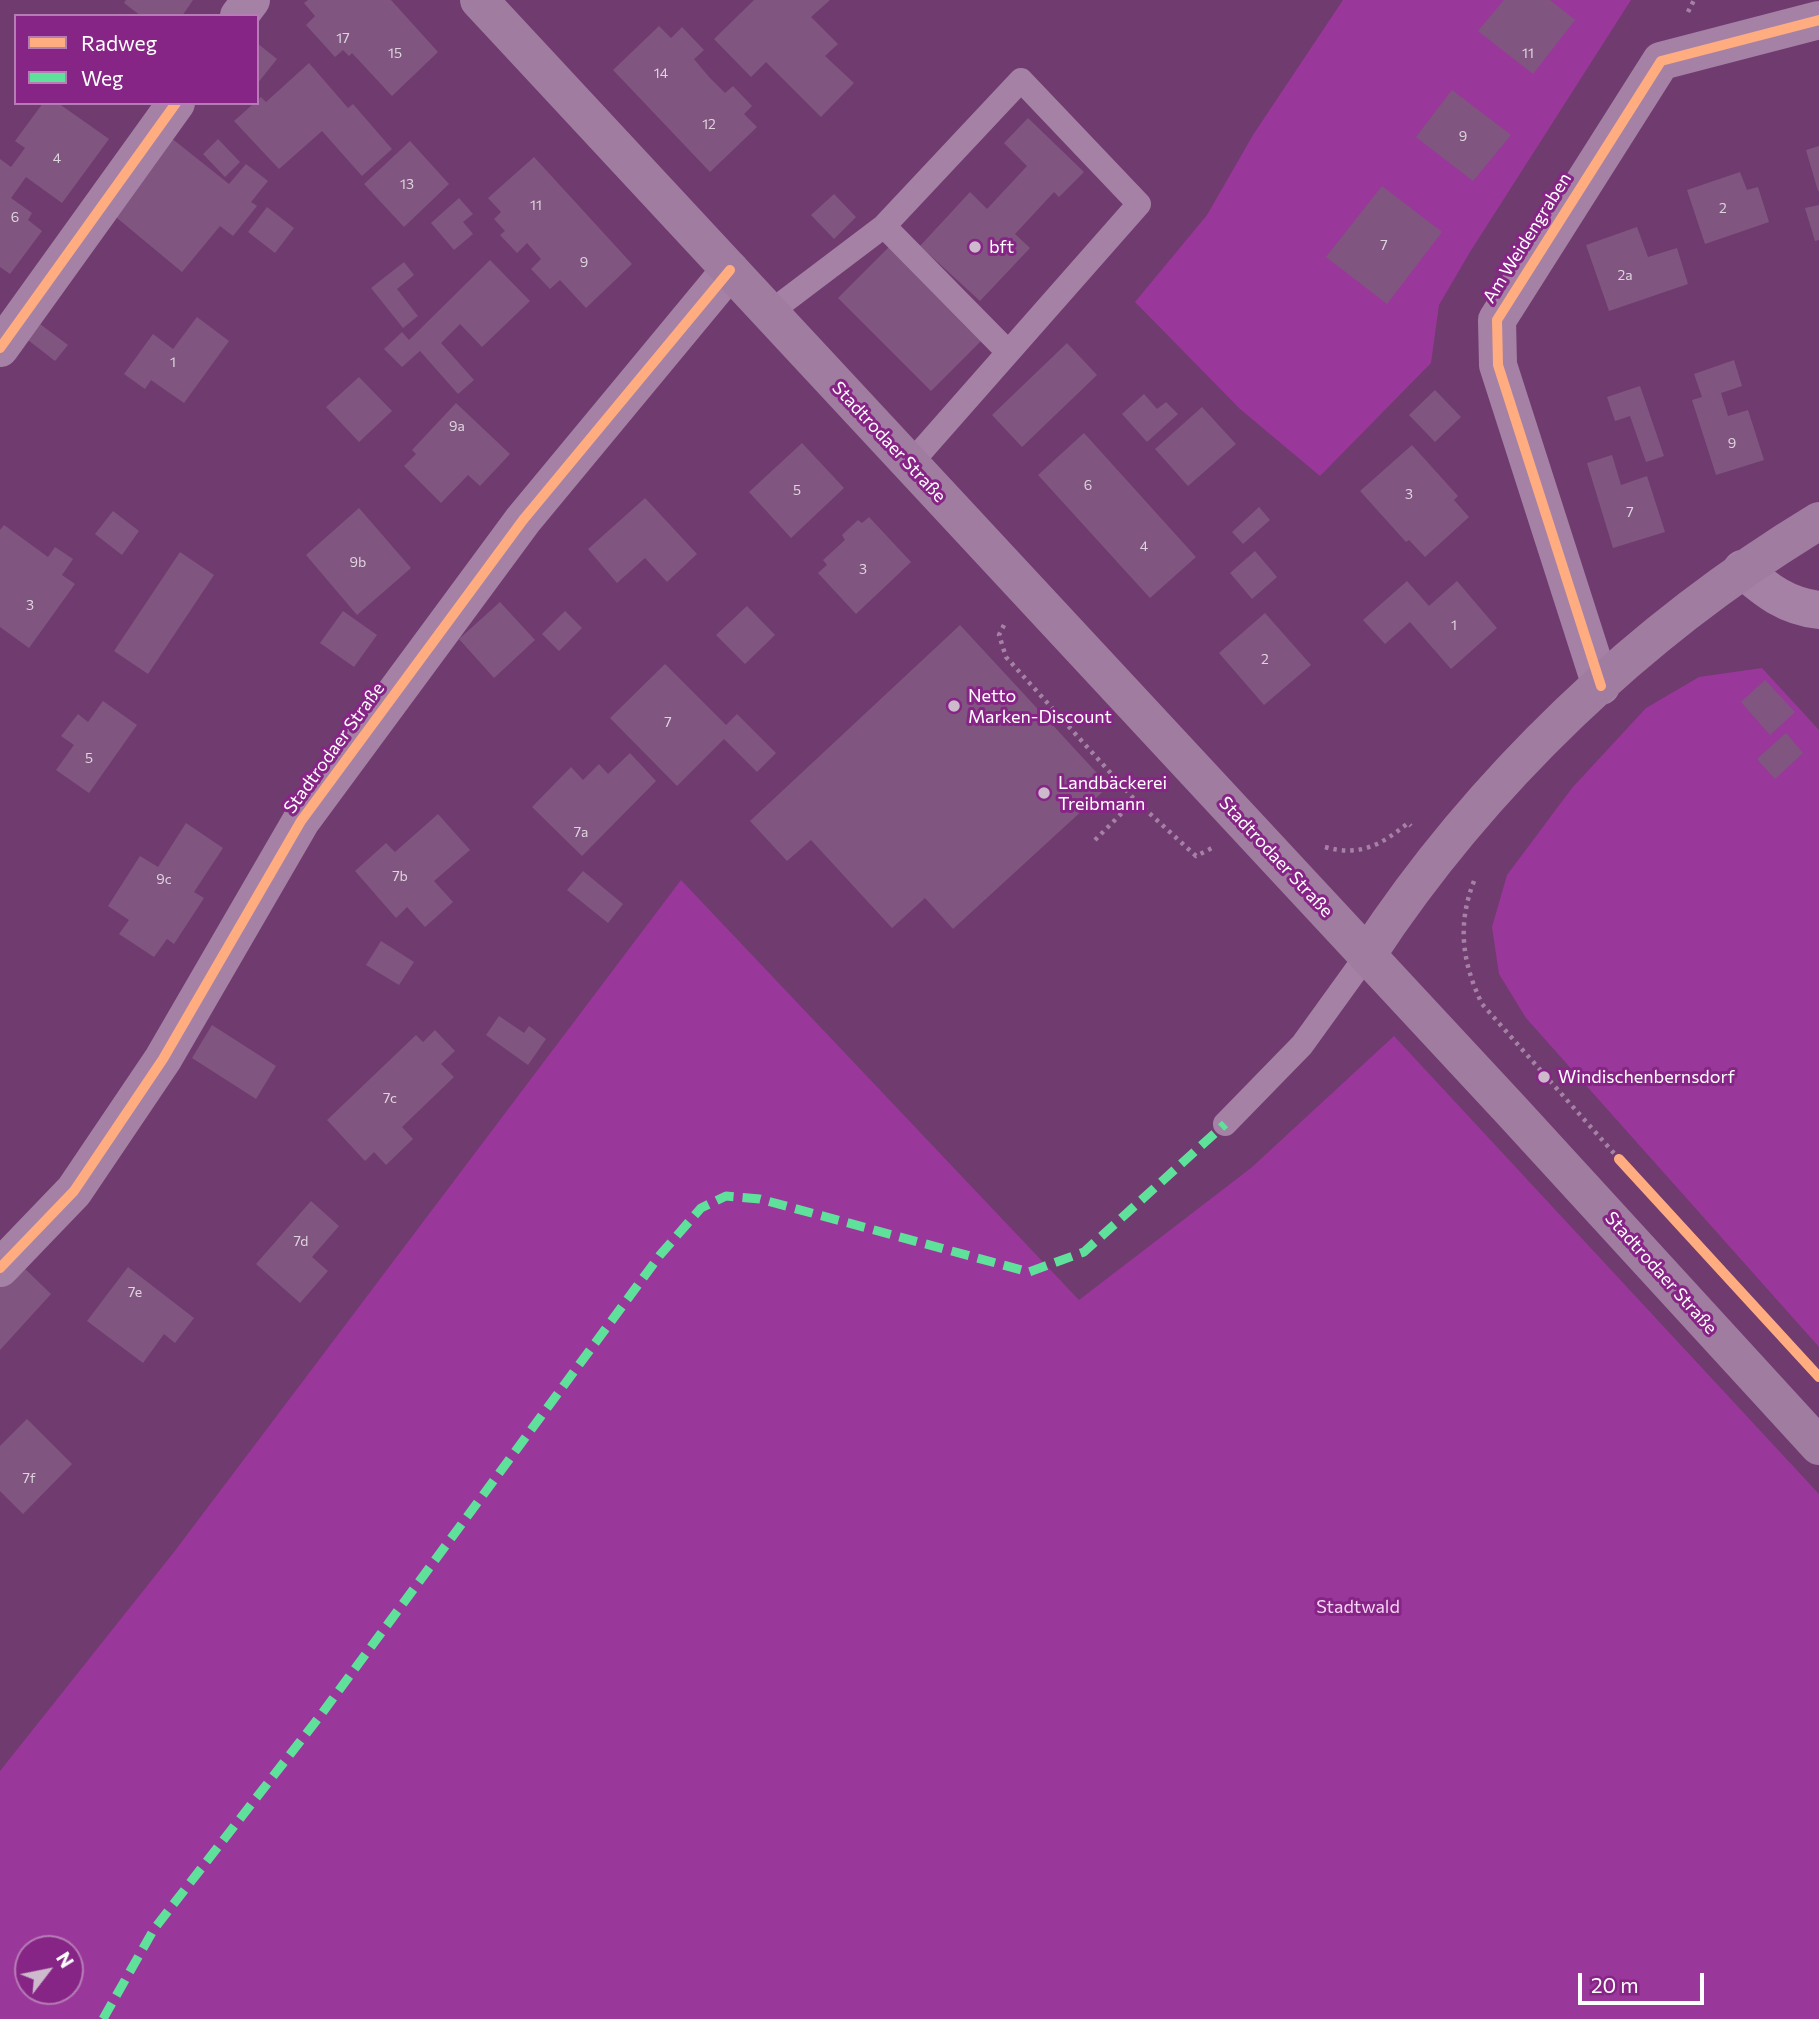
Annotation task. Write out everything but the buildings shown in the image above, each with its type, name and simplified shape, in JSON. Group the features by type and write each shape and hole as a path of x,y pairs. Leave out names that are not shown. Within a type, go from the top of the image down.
{"main road":[{"name":"Stadtrodaer Straße","path":"479,0 1367,955 1819,1446"},
{"path":"1367,955 1441,851 1530,754 1685,611 1742,569 1819,521"}],"street":[{"name":"Am Weidengraben","path":"1601,686 1498,365 1497,320 1661,61 1819,20"},
{"path":"0,348 175,105"},
{"name":"Stadtrodaer Straße","path":"0,1268 75,1191 163,1059 301,821 523,520 730,270"},
{"path":"1742,569 1772,595 1798,607 1819,610"}],"lane":[{"path":"769,313 884,226 1021,80 1139,204 910,464"},
{"path":"884,226 1008,352"},
{"path":"1225,1124 1302,1045 1367,955"}],"path":[{"path":"1034,596 1004,624 999,635 1006,657 1135,800 1196,856 1207,852 1242,822"},
{"path":"1095,840 1135,800"},
{"path":"1441,851 1475,879 1466,902 1462,931 1470,980 1482,1004 1619,1160"}],"green space":[{"path":"1343,0 1631,0 1439,305 1431,363 1320,476 1240,409 1135,302 1207,215 1253,135"},
{"path":"1762,668 1819,730 1819,1347 1526,1018 1499,974 1492,927 1507,875 1572,788 1646,708 1699,677"},
{"name":"Stadtwald","path":"681,880 1079,1300 1251,1168 1394,1036 1819,1494 1819,2019 0,2019 0,1771 174,1552"}],"marked path":[{"path":"103,2019 154,1929 320,1716 660,1255 701,1208 726,1196 760,1199 1029,1272 1084,1252 1225,1124"}],"cycle path":[{"path":"1601,686 1498,365 1497,320 1661,61 1819,20"},
{"path":"0,348 175,105"},
{"path":"0,1268 74,1191 163,1059 301,821 523,520 730,270"},
{"path":"1619,1159 1819,1377"}],"place":[{"name":"bft","path":"975,247"},
{"name":"Netto Marken-Discount","path":"954,706"},
{"name":"Landbäckerei Treibmann","path":"1044,793"},
{"name":"Windischenbernsdorf","path":"1544,1077"}]}
